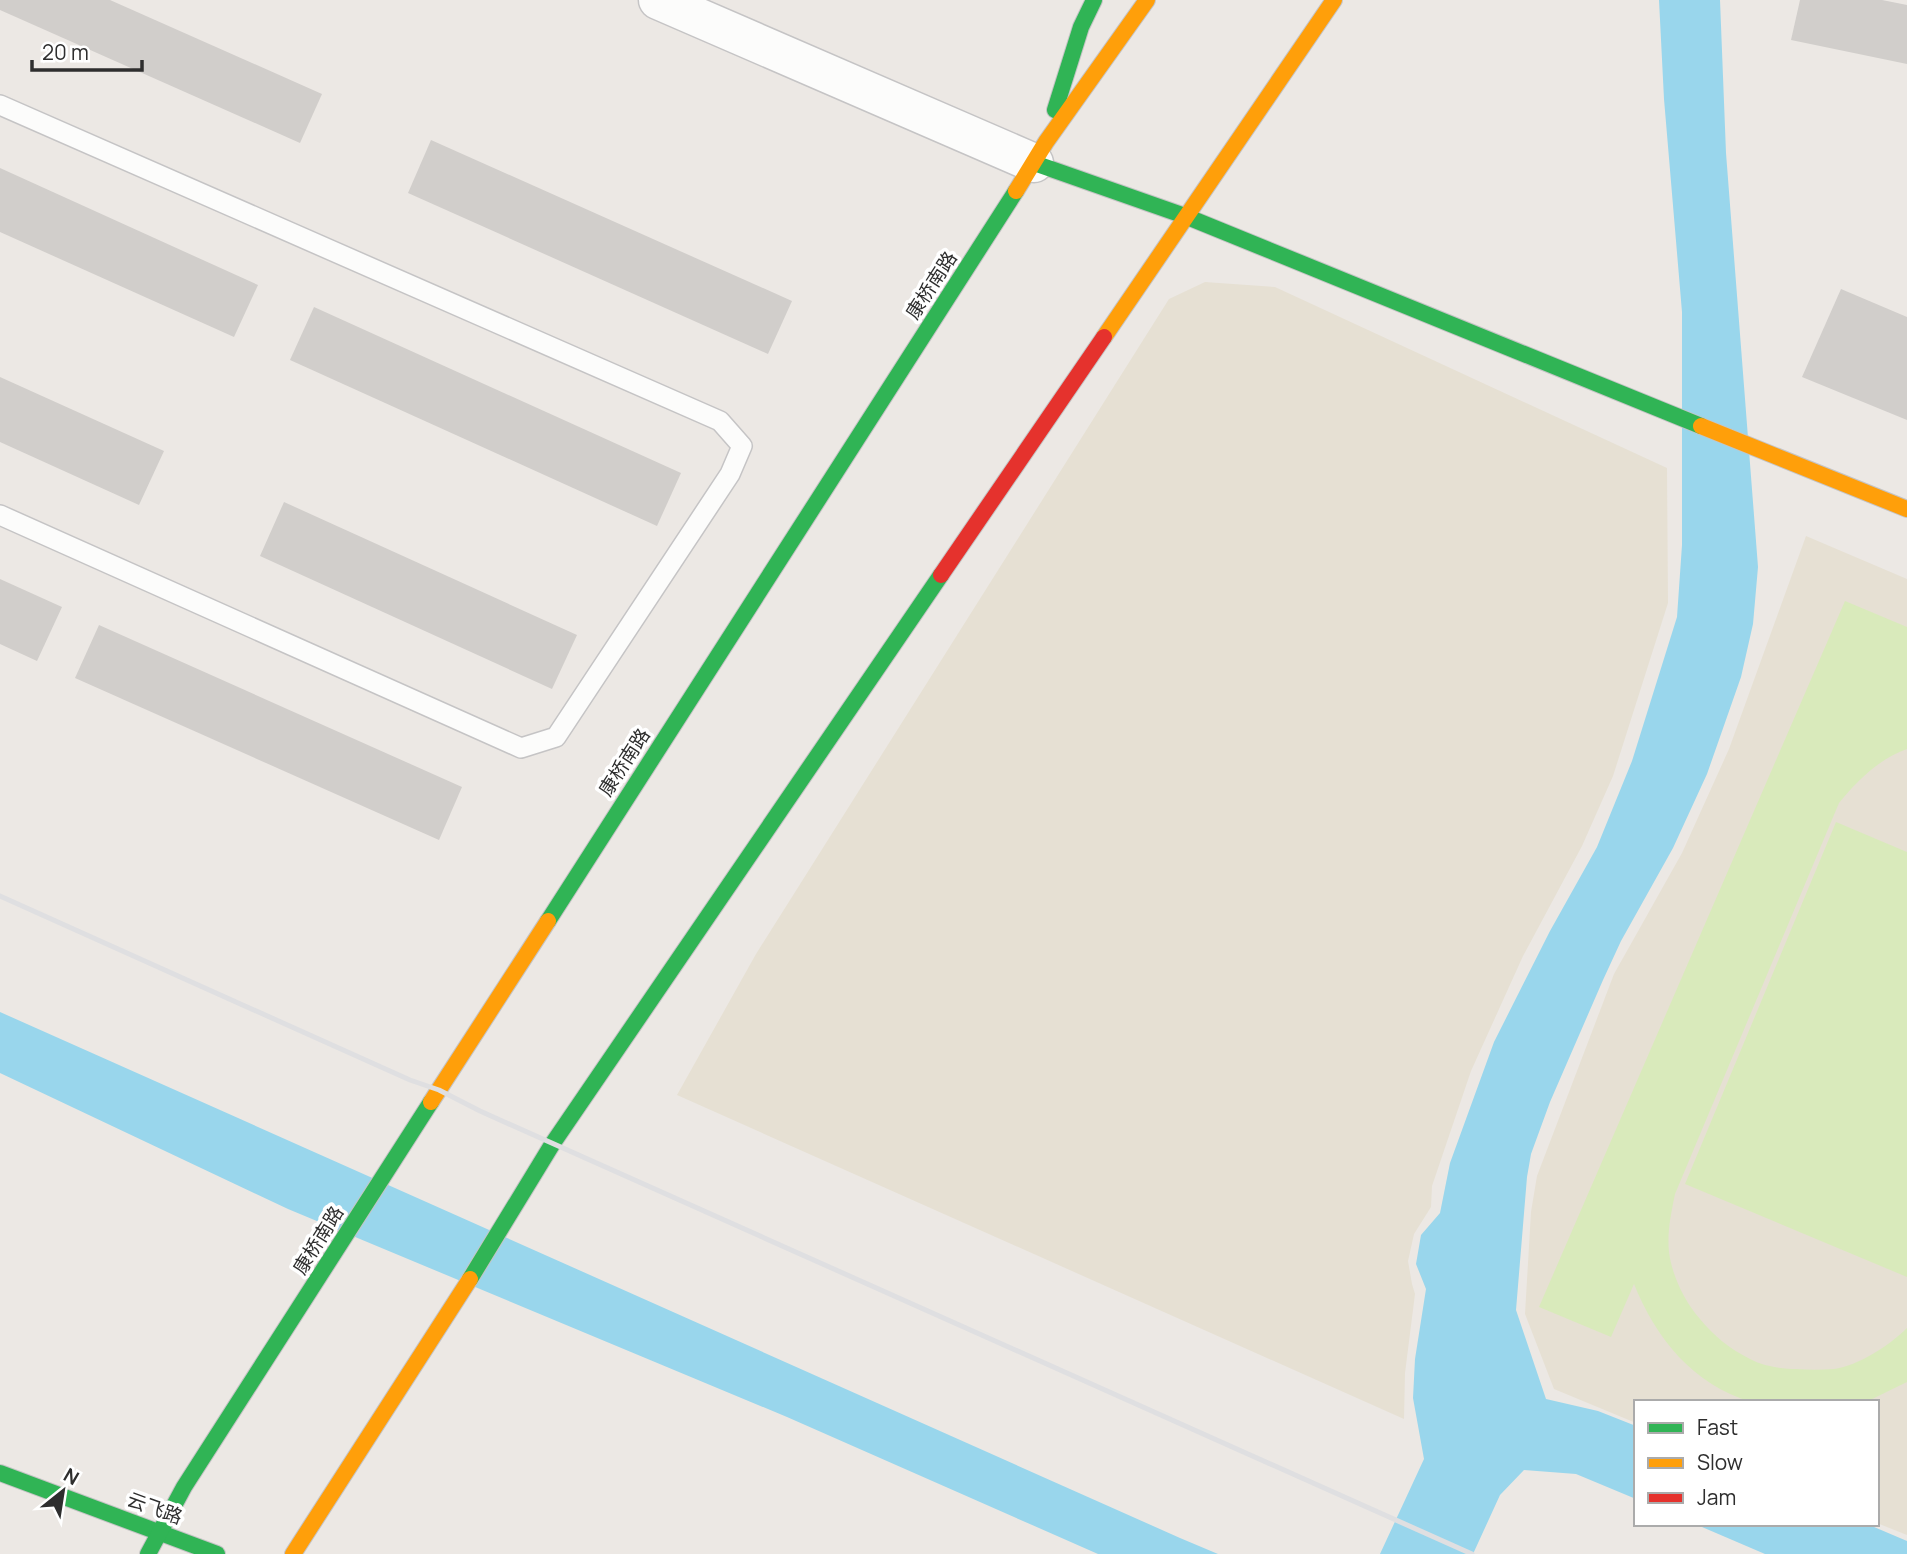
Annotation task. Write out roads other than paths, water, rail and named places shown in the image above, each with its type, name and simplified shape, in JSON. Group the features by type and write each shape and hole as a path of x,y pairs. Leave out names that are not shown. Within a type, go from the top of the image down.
{"main road":[{"path":"1094,0 1081,27 1040,152 1185,216 1907,509"},
{"name":"康桥南路","path":"148,1554 184,1486 1040,152 1147,0"},
{"path":"293,1554 451,1311 553,1143 1334,0"},
{"name":"云飞路","path":"0,1473 217,1554"}],"street":[{"path":"658,0 1040,152"}],"lane":[{"path":"0,104 720,421 742,446 730,474 556,737 521,748 0,515"}],"water":[{"path":"1659,0 1720,0 1726,153 1758,567 1753,624 1741,677 1707,774 1673,848 1621,941 1550,1102 1531,1154 1516,1310 1546,1399 1598,1411 1634,1425 1634,1498 1576,1474 1524,1470 1500,1495 1473,1554 1380,1554 1424,1459 1413,1398 1415,1359 1426,1289 1416,1264 1421,1235 1440,1213 1450,1163 1494,1042 1550,931 1597,847 1632,761 1677,617 1682,545 1682,312 1664,99"},
{"path":"0,1012 1218,1554 1098,1554 787,1417 288,1209 0,1073"},
{"path":"1700,1526 1872,1526 1907,1541 1907,1554 1765,1554"}],"railway":[{"path":"0,896 1472,1554"}]}
